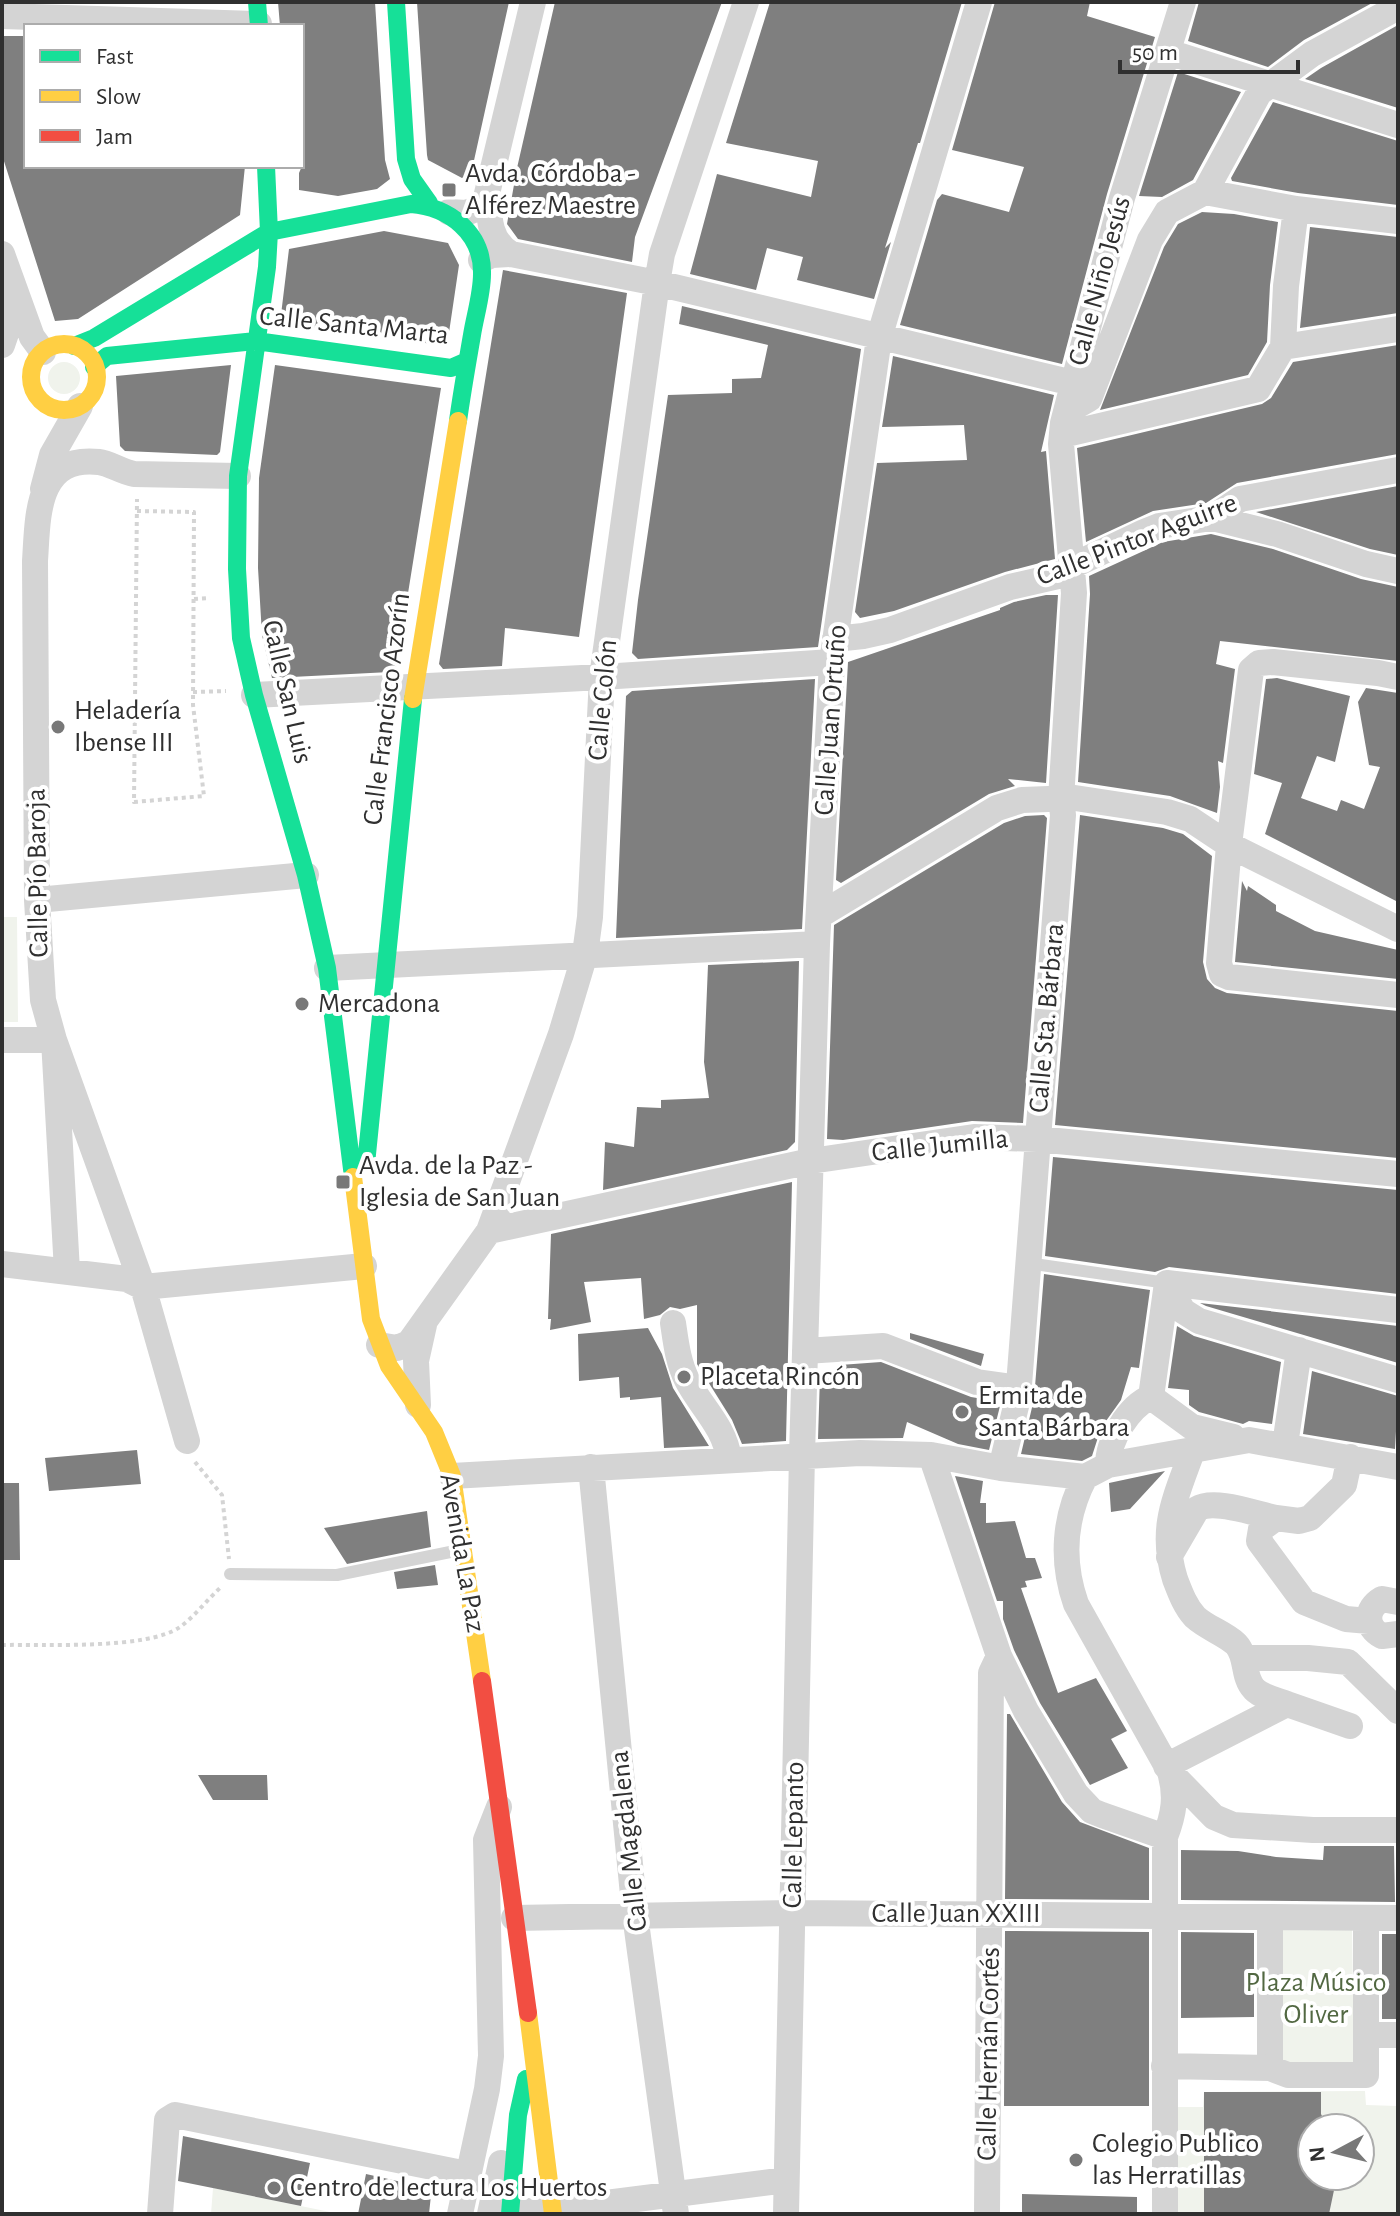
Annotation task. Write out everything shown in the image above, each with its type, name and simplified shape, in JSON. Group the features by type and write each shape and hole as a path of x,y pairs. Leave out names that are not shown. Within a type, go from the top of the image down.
{"main road":[{"path":"396,2 406,159 412,179 439,208 467,230 481,260"},
{"name":"Calle San Luis","path":"266,168 267,267 238,476 238,601 245,693 306,875 327,968 360,1225"},
{"path":"74,346 88,356 94,367 95,388 72,411 47,406 9,365 39,356 59,345 74,346 94,338 269,232 411,204 439,208"},
{"name":"Calle Francisco Azorín","path":"360,1225 414,686 482,274 481,260"},
{"name":"Calle Santa Marta","path":"94,367 107,356 256,341 451,368 467,361"},
{"path":"34,391 32,371 39,356"},
{"name":"Avenida La Paz","path":"360,1225 371,1319 379,1345 398,1382 418,1405 434,1432 452,1476 500,1803 553,2212"},
{"path":"518,2115 534,2055"}],"street":[{"path":"439,208 477,210 484,206 533,2"},
{"name":"Calle Colón","path":"379,1345 397,1348 409,1343 489,1231 561,1034 585,954 590,917 602,677 657,283 662,254 746,2"},
{"name":"Calle Juan Ortuño","path":"802,1455 817,944 834,650 879,338 979,2"},
{"name":"Calle Niño Jesús","path":"1072,566 1064,424 1122,198 1183,2"},
{"path":"1064,424 1089,399 1161,218 1205,192 1259,93 1312,54 1398,4"},
{"path":"2,16 188,11 258,17"},
{"path":"1168,52 1398,125"},
{"path":"1205,192 1296,209 1398,221"},
{"path":"488,194 494,235 500,247 511,254"},
{"path":"1064,424 1258,389 1283,347 1286,286 1296,209"},
{"path":"481,260 492,255 511,254 657,283 1073,383"},
{"path":"5,263 39,356"},
{"path":"5,263 13,313 9,365"},
{"path":"1283,347 1398,329"},
{"path":"72,411 103,462 117,471 238,476"},
{"name":"Calle Pío Baroja","path":"72,411 52,455 43,489 35,561 37,900 43,1000 54,1040 143,1287 187,1441"},
{"path":"43,489 64,469 103,462"},
{"name":"Calle Pintor Aguirre","path":"245,693 602,677 834,650 863,636 918,622 1010,587 1058,576 1072,566 1159,526 1212,518 1240,499 1398,470"},
{"path":"1212,518 1277,534 1366,564 1398,571"},
{"name":"Calle Sta. Bárbara","path":"1001,1468 1019,1388 1063,815 1061,799 1072,646 1072,566"},
{"path":"1398,677 1273,662 1254,666 1249,676 1229,845 1219,963 1222,974 1398,995"},
{"path":"820,915 997,808 1022,800 1075,798 1167,812 1190,819 1229,845 1398,929"},
{"path":"37,900 306,875"},
{"path":"327,968 817,944"},
{"path":"2,1040 54,1040 67,1271"},
{"name":"Calle Jumilla","path":"489,1231 811,1161 974,1137 1037,1139 1398,1174"},
{"path":"2,1264 127,1279 143,1287 364,1266"},
{"path":"1167,1283 1398,1310"},
{"path":"1167,1283 1183,1311 1199,1321 1398,1380"},
{"path":"1151,1397 1167,1283"},
{"path":"673,1323 680,1365 724,1437 729,1459"},
{"path":"418,1405 416,1361 424,1325"},
{"path":"805,1351 883,1346 977,1382 1019,1388"},
{"path":"1285,1445 1299,1350"},
{"path":"1151,1397 1192,1427 1398,1467"},
{"path":"1151,1397 1128,1414 1071,1508 1066,1552 1070,1586 1076,1604 1168,1769 1214,1817 1233,1825 1313,1830 1398,1830"},
{"path":"452,1476 802,1455 931,1455 1001,1468 1096,1471 1249,1440"},
{"path":"1193,1449 1167,1530 1169,1557 1178,1588 1189,1609 1200,1621 1237,1645 1254,1689 1350,1726"},
{"name":"Calle Lepanto","path":"786,2214 802,1455"},
{"path":"931,1455 999,1656 1026,1711 1083,1802 1102,1815 1165,1837"},
{"path":"1169,1557 1197,1509 1204,1505 1299,1521 1310,1518 1344,1485 1350,1457"},
{"name":"Calle Magdalena","path":"591,1467 635,1915 674,2204"},
{"path":"1276,1518 1261,1529 1259,1541 1304,1602 1346,1619 1369,1621"},
{"path":"1398,1602 1389,1599 1377,1602 1369,1611 1372,1629 1382,1636 1398,1634"},
{"name":"Calle Hernán Cortés","path":"987,2214 991,1673 999,1656"},
{"path":"1244,1658 1308,1658 1348,1662 1387,1692 1398,1711"},
{"path":"1168,1769 1287,1704"},
{"path":"1165,2214 1165,1837 1175,1797 1168,1769"},
{"name":"Avenida La Paz","path":"460,2214 487,2089 491,2056 486,1840 500,1803"},
{"name":"Calle Juan XXIII","path":"514,1918 792,1913 1398,1918"},
{"path":"1270,1917 1270,2068"},
{"path":"1164,2066 1270,2068 1288,2075 1366,2075 1366,1918"},
{"path":"1367,2035 1398,2035"},
{"path":"160,2214 167,2120 175,2115 467,2174"},
{"path":"518,2115 509,2137 504,2211 553,2212 674,2204 786,2180"}],"lane":[{"path":"1027,1263 1167,1283"},
{"path":"230,1574 337,1575 465,1549"}],"path":[{"path":"137,493 134,802 204,796 193,692 194,512 137,511"},
{"path":"193,692 245,693"},
{"path":"2,1645 126,1641 170,1632 180,1627 224,1584 230,1574 222,1495 198,1467 187,1441"}],"green space":[{"path":"64,362 75,367 80,378 75,389 64,394 53,389 48,378 53,367"},
{"path":"2,917 17,917 18,1022 2,1022"},
{"name":"Plaza Músico Oliver","path":"1285,1927 1352,1927 1354,2065 1280,2064 1280,1934"},
{"path":"1365,2091 1366,2105 1398,2106 1398,2214 1177,2214 1176,2107 1203,2107 1204,2092"},
{"path":"213,2188 340,2214 211,2214"}],"building":[{"path":"278,2 375,2 385,160 390,179 377,189 338,196 299,190 299,173 304,168 304,24 280,24"},
{"path":"417,2 509,2 471,174 462,178 428,160"},
{"path":"555,2 722,2 635,237 632,262 518,239 507,224"},
{"path":"770,2 962,2 885,248 891,242 874,299 797,280 803,257 767,248 756,290 690,274 717,174 811,197 818,161 726,143"},
{"path":"995,2 1090,2 1087,16 1155,37 1107,194 1062,364 900,325 937,200 942,194 1009,212 1024,167 952,150"},
{"path":"1199,2 1374,2 1304,40 1268,67 1188,41"},
{"path":"1398,25 1398,108 1305,79 1321,68"},
{"path":"2,36 24,36 24,168 245,168 240,215 78,319 55,321 2,155"},
{"path":"1178,72 1241,92 1193,180 1162,197 1139,196"},
{"path":"1273,102 1398,141 1398,205 1298,193 1232,181"},
{"path":"1202,212 1278,222 1267,342 1248,375 1100,410 1164,247 1178,224"},
{"path":"1310,227 1398,237 1398,313 1300,328"},
{"path":"384,231 448,243 459,265 447,346 280,323 289,249"},
{"path":"503,270 627,293 579,637 505,628 502,666 443,669 439,664"},
{"path":"682,306 861,349 818,647 638,659 632,653 668,395 732,393 732,379 761,378 768,345 679,324"},
{"path":"1398,345 1398,454 1237,483 1206,503 1153,511 1086,542 1077,448 1262,404 1271,398 1293,362"},
{"path":"893,356 1054,395 1041,452 1046,451 1055,559 1005,572 894,611 860,618 855,612 877,463 967,460 964,425 882,427"},
{"path":"231,365 220,452 217,455 125,451 120,446 116,376"},
{"path":"275,365 441,388 396,668 390,672 272,678 262,635 258,568 259,478"},
{"path":"1398,486 1398,555 1256,512"},
{"path":"1211,534 1273,549 1361,579 1398,587 1398,661 1220,641 1216,664 1235,669 1223,763 1218,761 1220,787 1217,813 1170,796 1078,782 1089,576 1163,542"},
{"path":"1058,595 1046,783 1008,779 1015,786 989,794 841,883 836,880 848,662 1000,610 1014,602"},
{"path":"1277,678 1350,696 1335,762 1317,756 1301,798 1337,811 1341,800 1364,809 1380,767 1369,765 1358,702 1366,688 1398,693 1398,902 1265,834 1282,783 1254,774 1266,679"},
{"path":"815,679 802,929 616,938 626,696 632,691"},
{"path":"1044,815 1047,818 1023,1123 972,1121 843,1140 827,1139 834,925 1004,823 1025,816"},
{"path":"1080,815 1183,834 1212,856 1203,962 1207,979 1215,988 1227,993 1398,1011 1398,1158 1055,1125"},
{"path":"1242,881 1247,891 1248,886 1276,905 1276,911 1315,931 1398,950 1398,979 1235,962"},
{"path":"799,961 795,1142 787,1150 603,1190 605,1142 634,1147 637,1107 661,1108 661,1100 709,1098 704,1062 708,965"},
{"path":"1053,1157 1398,1190 1398,1294 1169,1267 1155,1272 1045,1256"},
{"path":"792,1182 786,1441 742,1444 732,1420 697,1364 697,1305 680,1309 670,1307 660,1315 644,1319 641,1278 584,1282 591,1322 550,1330 551,1234"},
{"path":"1044,1274 1150,1290 1139,1368 1131,1367 1121,1400 1101,1428 1092,1456 1082,1461 1021,1454 1034,1399"},
{"path":"1200,1303 1398,1326 1398,1363 1206,1306"},
{"path":"1177,1326 1194,1336 1281,1362 1272,1424 1249,1421 1243,1424 1199,1412 1189,1405 1189,1390 1168,1388"},
{"path":"648,1328 662,1354 673,1388 709,1446 664,1448 661,1397 620,1398 619,1377 579,1381 578,1334"},
{"path":"910,1333 984,1354 981,1366 910,1339"},
{"path":"881,1362 971,1397 1001,1402 989,1450 958,1444 907,1422 903,1438 818,1439 820,1376 839,1382 840,1365"},
{"path":"1312,1371 1398,1396 1395,1449 1303,1434"},
{"path":"137,1450 141,1484 49,1491 45,1458"},
{"path":"1165,1471 1130,1509 1111,1512 1109,1483"},
{"path":"955,1476 983,1481 980,1503 986,1503 986,1523 1015,1521 1026,1558 1035,1558 1042,1578 1025,1581 1027,1587 1021,1588 1058,1693 1096,1678 1127,1731 1111,1739 1128,1768 1090,1785 1040,1703 1014,1650 1003,1619 1003,1601 997,1601"},
{"path":"2,1483 19,1483 20,1560 2,1560"},
{"path":"427,1511 431,1547 347,1564 324,1528"},
{"path":"435,1565 438,1585 397,1589 394,1572"},
{"path":"1007,1714 1010,1714 1062,1802 1080,1822 1149,1848 1149,1900 1005,1899"},
{"path":"198,1775 267,1775 268,1800 213,1800"},
{"path":"1324,1846 1394,1846 1395,1902 1181,1900 1181,1850 1238,1851 1323,1860"},
{"path":"1005,1931 1149,1932 1149,2106 1004,2106"},
{"path":"1181,1932 1254,1933 1254,2017 1181,2018"},
{"path":"1382,1934 1398,1934 1398,2019 1382,2019"},
{"path":"1204,2092 1321,2092 1321,2112 1296,2112 1296,2192 1334,2192 1329,2214 1204,2214"},
{"path":"183,2136 310,2163 301,2206 178,2181"},
{"path":"366,2174 424,2187 431,2195 429,2214 358,2214"},
{"path":"1022,2194 1137,2197 1137,2214 1022,2214"}],"traffic: fast":[{"path":"257,2 259,24"},
{"path":"396,2 406,159 412,179 429,203"},
{"path":"266,168 267,267 238,476 237,569 241,638 254,695 306,875 327,968 353,1177"},
{"path":"74,346 94,338 269,232 411,204 425,206 438,210 461,225 477,246 481,259 481,289 458,421"},
{"path":"94,367 107,356 256,341 451,368 467,361"},
{"path":"366,1164 413,699"},
{"path":"510,2214 518,2115 526,2079"}],"traffic: slow":[{"path":"64,344 87,354 97,377 87,400 64,410 41,400 31,377 41,354 64,344"},
{"path":"413,699 458,421"},
{"path":"353,1177 371,1319 389,1366 434,1432 452,1476 482,1681"},
{"path":"528,2013 553,2214"}],"traffic: jam":[{"path":"482,1681 528,2013"}],"place":[{"name":"Avda. Córdoba - Alférez Maestre","path":"449,190"},
{"name":"Heladería Ibense III","path":"58,727"},
{"name":"Mercadona","path":"302,1004"},
{"name":"Avda. de la Paz - Iglesia de San Juan","path":"343,1182"},
{"name":"Placeta Rincón","path":"684,1377"},
{"name":"Ermita de Santa Bárbara","path":"962,1412"},
{"name":"Colegio Publico las Herratillas","path":"1076,2160"},
{"name":"Centro de lectura Los Huertos","path":"274,2188"}]}
